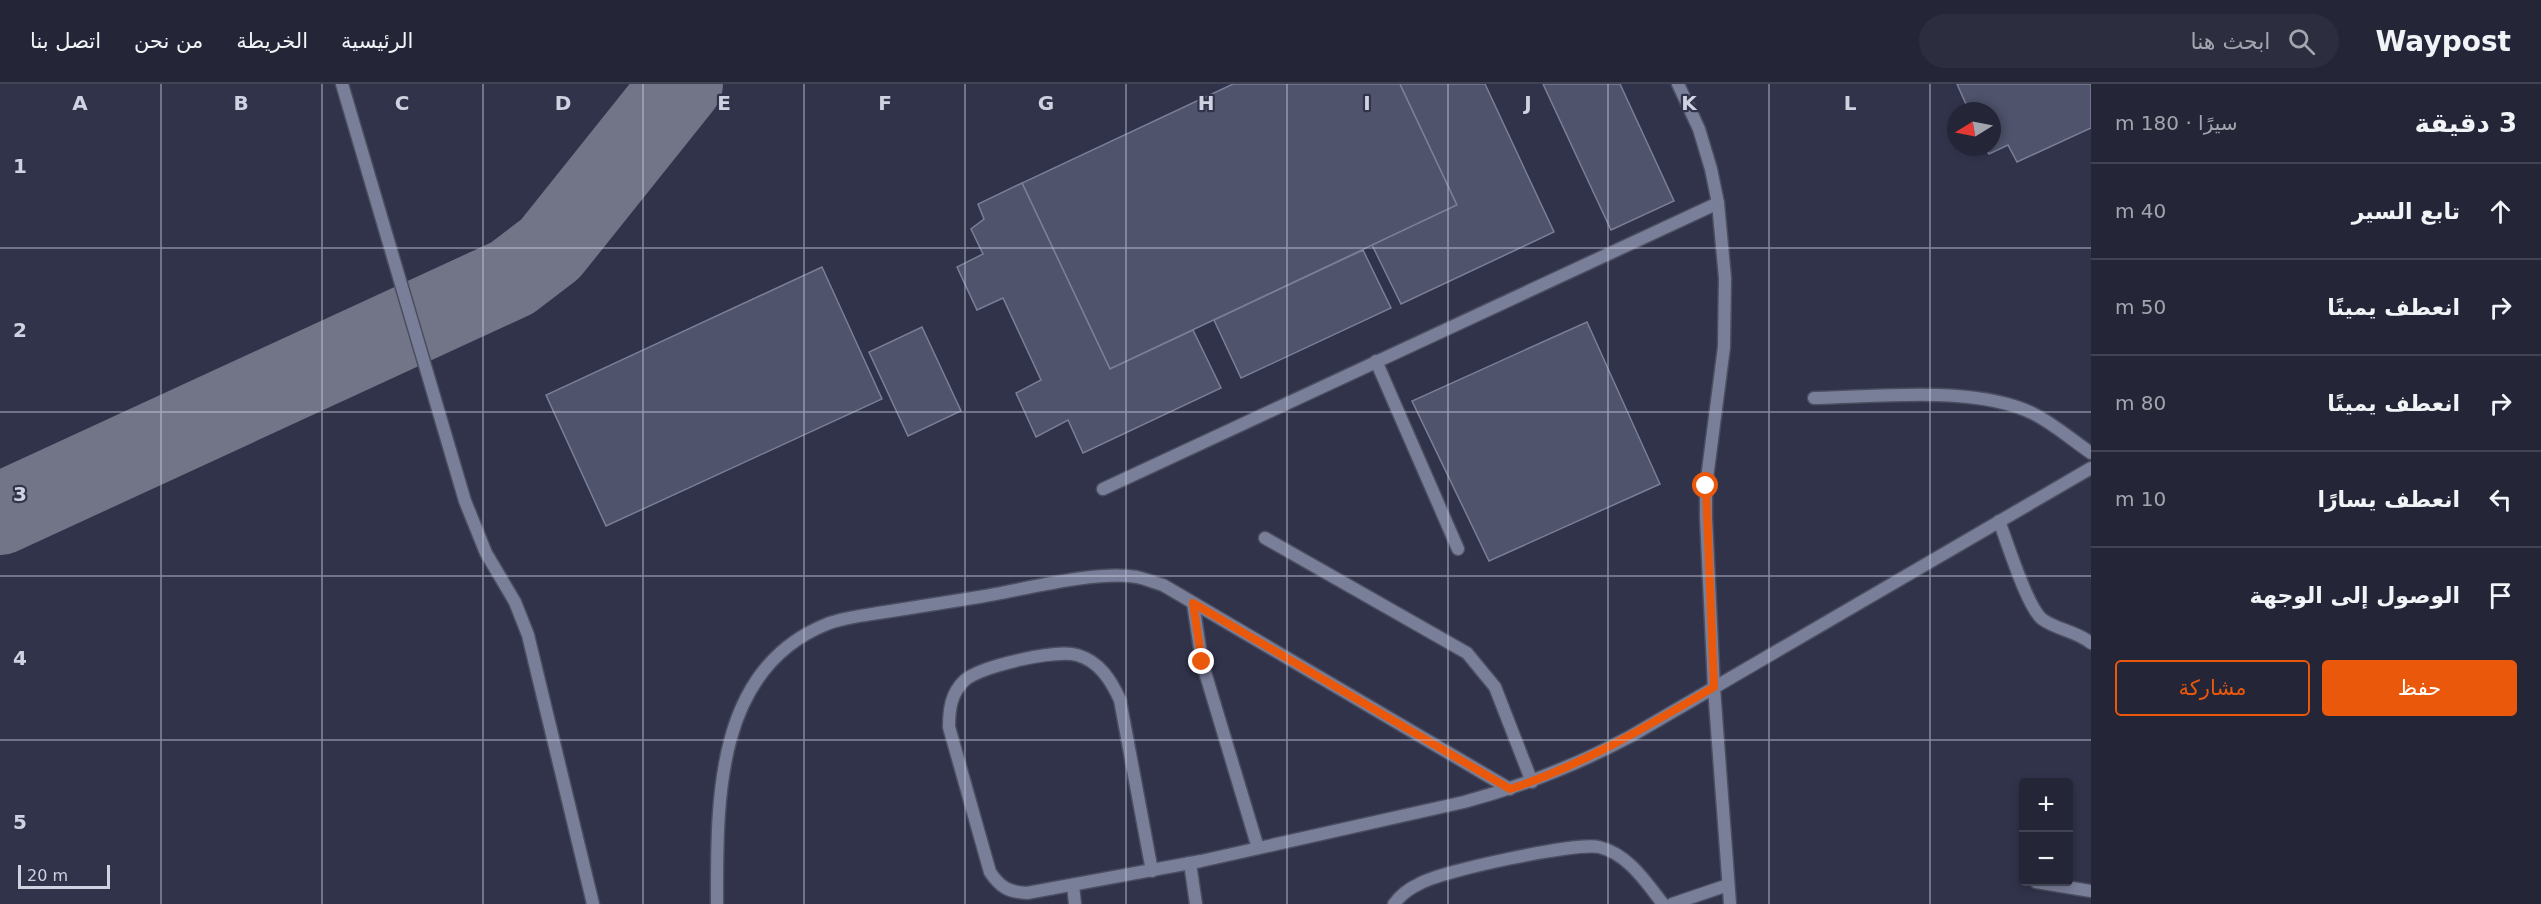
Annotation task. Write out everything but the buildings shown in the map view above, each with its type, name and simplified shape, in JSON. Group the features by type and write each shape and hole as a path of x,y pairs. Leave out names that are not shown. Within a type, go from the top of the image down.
{"lane":[{"path":"342,84 465,501 486,553 515,602 528,635 593,904"},
{"path":"1678,84 1699,129 1718,203 1725,278 1724,347 1706,486 1714,687 1730,904"},
{"path":"1103,489 1718,203"},
{"path":"1376,361 1458,549"},
{"path":"1814,398 1958,397 1985,399 2035,414 2091,453"},
{"path":"1152,871 1120,700 1111,680 1096,665 1077,655 1055,653 980,672 965,680 954,693 949,710 949,727 990,872 998,885 1011,892 1027,893 1152,871 1464,802 1532,782 1607,749 2091,468"},
{"path":"1999,521 2031,602 2040,617 2052,625 2081,635 2091,643"},
{"path":"1265,538 1467,653 1495,687 1532,782"},
{"path":"717,904 722,796 729,738 743,701 759,676 793,642 828,624 866,615 1093,579 1137,577 1163,585 1510,789"},
{"path":"1193,603 1202,662 1258,848"},
{"path":"1394,904 1419,883 1445,873 1574,846 1598,847 1621,856 1639,873 1663,904"},
{"path":"1190,863 1196,904"},
{"path":"1073,885 1075,904"},
{"path":"1672,904 1728,885"},
{"path":"2060,886 2091,891"}],"taxiway":[{"path":"0,514 512,278 550,249 682,84"}],"route":[{"path":"1202,662 1195,632 1193,603 1510,789 1532,782 1599,753 1714,687 1706,486"}]}
